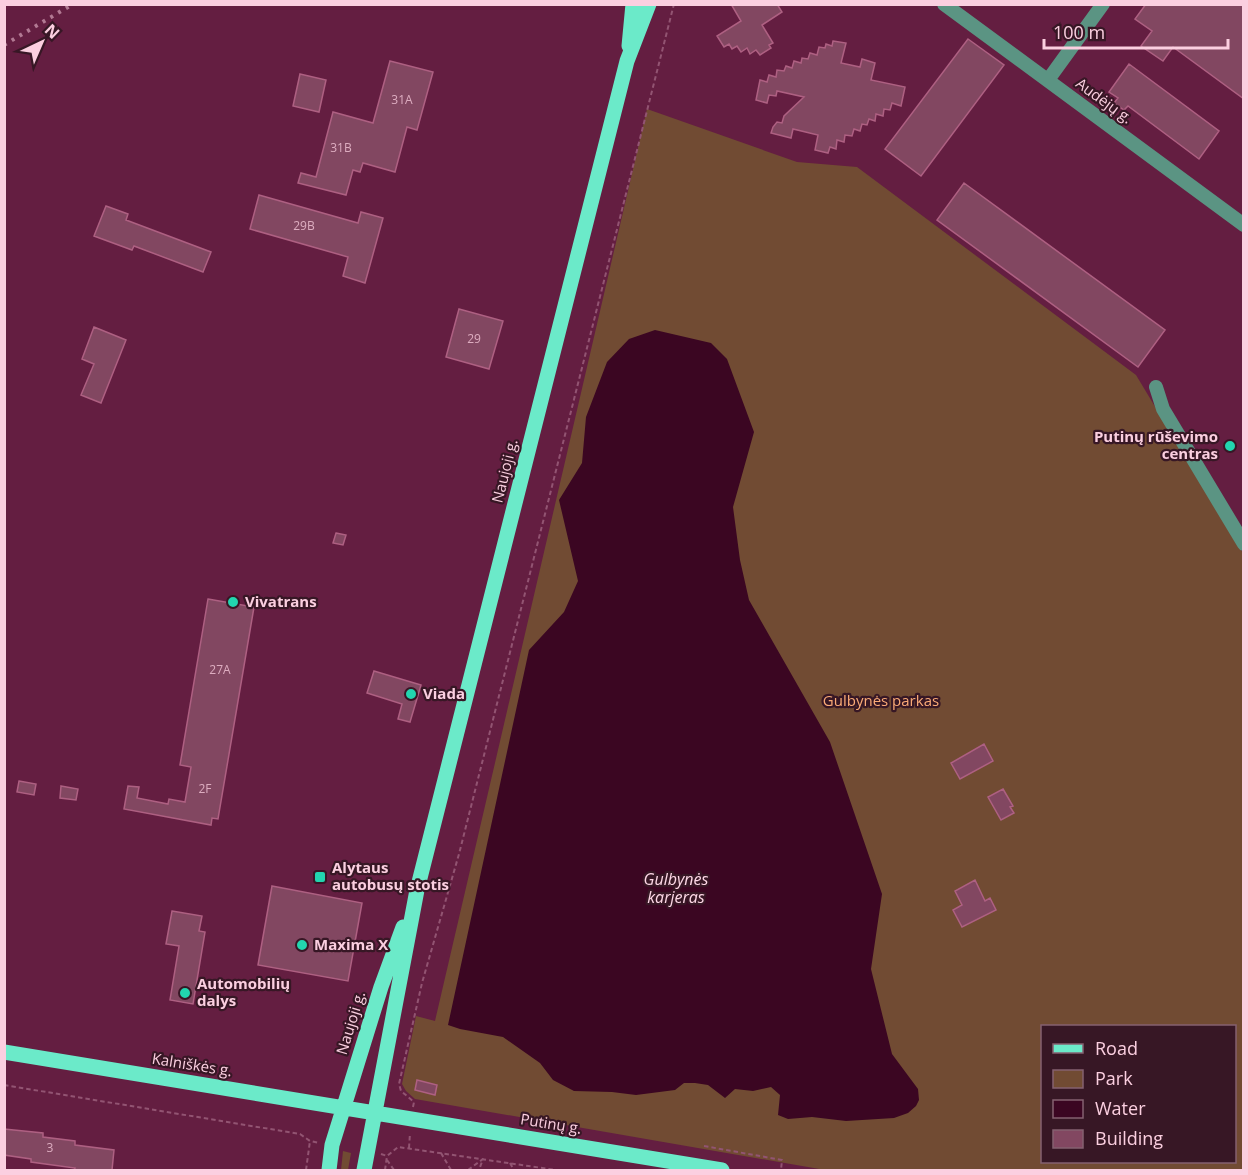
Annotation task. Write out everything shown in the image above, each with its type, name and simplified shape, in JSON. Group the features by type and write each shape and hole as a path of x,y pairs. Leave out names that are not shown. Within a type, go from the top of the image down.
{"main road":[{"name":"Naujoji g.","path":"627,61 633,4"},
{"name":"Naujoji g.","path":"364,1170 373,1113 399,995 417,890 627,61 649,4"},
{"name":"Naujoji g.","path":"329,1170 332,1145 381,987 417,890"},
{"name":"Kalniškės g.","path":"4,1052 373,1113"},
{"name":"Putinų g.","path":"373,1113 722,1170"}],"street":[{"name":"Audėjų g.","path":"944,4 1244,225"},
{"path":"1048,80 1103,4"},
{"path":"1156,387 1163,409 1244,544"}],"path":[{"path":"409,1148 414,1102 400,1091 399,1083 419,994 459,854 674,4"},
{"path":"4,1086 300,1134 310,1142 332,1145"},
{"path":"306,1170 310,1142"},
{"path":"704,1146 782,1160 781,1170"},
{"path":"385,1170 387,1158 398,1147 556,1170"},
{"path":"367,1152 387,1158 394,1170"},
{"path":"441,1153 451,1170"},
{"path":"468,1170 483,1159"},
{"path":"479,1170 483,1159"},
{"path":"510,1163 514,1170"}],"green space":[{"name":"Gulbynės parkas","path":"647,109 797,162 857,167 1136,375 1243,553 1243,1170 825,1170 415,1099 402,1084 416,1016 435,1021"},
{"path":"343,1151 351,1153 348,1170 341,1170"}],"water":[{"name":"Gulbynės karjeras","path":"655,330 711,343 727,359 754,432 733,507 740,560 749,600 830,742 882,894 871,969 892,1054 918,1089 919,1100 908,1113 894,1118 846,1121 812,1117 788,1119 778,1115 780,1095 771,1087 753,1091 735,1089 725,1098 708,1085 695,1083 684,1083 675,1090 636,1095 574,1091 553,1080 540,1063 503,1037 448,1025 529,650 564,612 578,581 559,500 582,463 586,417 607,362 629,339"}],"building":[{"path":"731,4 777,4 782,12 762,25 773,43 769,45 771,48 760,55 756,50 750,54 747,48 741,52 737,46 732,49 729,44 724,47 717,36 741,21"},
{"path":"1146,4 1244,4 1244,99 1173,47 1163,61 1141,46 1152,31 1135,19"},
{"path":"968,39 1004,65 921,176 885,149"},
{"path":"833,41 846,43 841,63 860,67 862,59 875,63 871,80 905,87 901,106 892,103 890,110 884,109 883,116 876,114 875,121 869,119 867,125 862,124 860,131 854,129 852,136 845,135 844,142 837,140 836,149 830,147 828,153 815,150 818,135 793,129 791,138 771,133 777,122 782,123 784,116 804,97 777,91 776,96 769,95 767,103 756,100 760,80 767,82 769,75 776,77 777,70 784,71 786,66 792,68 794,61 801,63 802,58 808,59 810,53 817,55 819,47 825,48 826,44 832,46"},
{"path":"390,61 433,72 417,130 407,127 395,172 363,163 360,172 353,170 346,195 298,183 301,173 316,177 333,112 373,123"},
{"path":"1129,64 1219,131 1199,159 1128,106 1124,110 1114,103 1118,98 1109,92"},
{"path":"300,74 326,80 319,112 293,106"},
{"path":"964,183 1165,330 1138,367 937,220"},
{"path":"259,195 358,223 361,212 383,218 365,283 343,276 348,257 250,229"},
{"path":"106,206 128,214 126,220 211,252 203,272 134,246 132,250 94,236"},
{"path":"459,309 503,321 489,369 446,357"},
{"path":"94,327 126,340 101,403 81,395 94,364 82,359"},
{"path":"336,533 346,535 343,545 333,543"},
{"path":"208,599 254,607 218,819 212,818 211,825 124,809 128,786 139,787 137,798 168,804 169,799 185,802 191,767 180,765"},
{"path":"374,671 421,685 410,722 398,719 402,704 367,693"},
{"path":"984,744 993,761 960,779 951,763"},
{"path":"19,781 36,784 34,795 17,792"},
{"path":"61,786 78,789 76,800 60,798"},
{"path":"1003,789 1013,806 1010,807 1014,813 1001,820 988,797"},
{"path":"975,880 985,901 990,898 996,910 962,927 953,910 962,905 955,891"},
{"path":"272,886 362,903 348,981 258,965"},
{"path":"172,911 202,916 199,931 205,932 193,1004 170,1000 179,946 166,944"},
{"path":"417,1080 437,1085 435,1095 415,1090"},
{"path":"4,1129 43,1133 43,1137 75,1141 75,1145 114,1150 112,1170 74,1170 75,1168 31,1162 31,1159 4,1155"}],"railway":[{"path":"4,45 73,4"}],"place":[{"name":"Putinų rūševimo centras","path":"1230,446"},
{"name":"Vivatrans","path":"233,602"},
{"name":"Viada","path":"411,694"},
{"name":"Alytaus autobusų stotis","path":"320,877"},
{"name":"Maxima X","path":"302,945"},
{"name":"Automobilių dalys","path":"185,993"}]}
